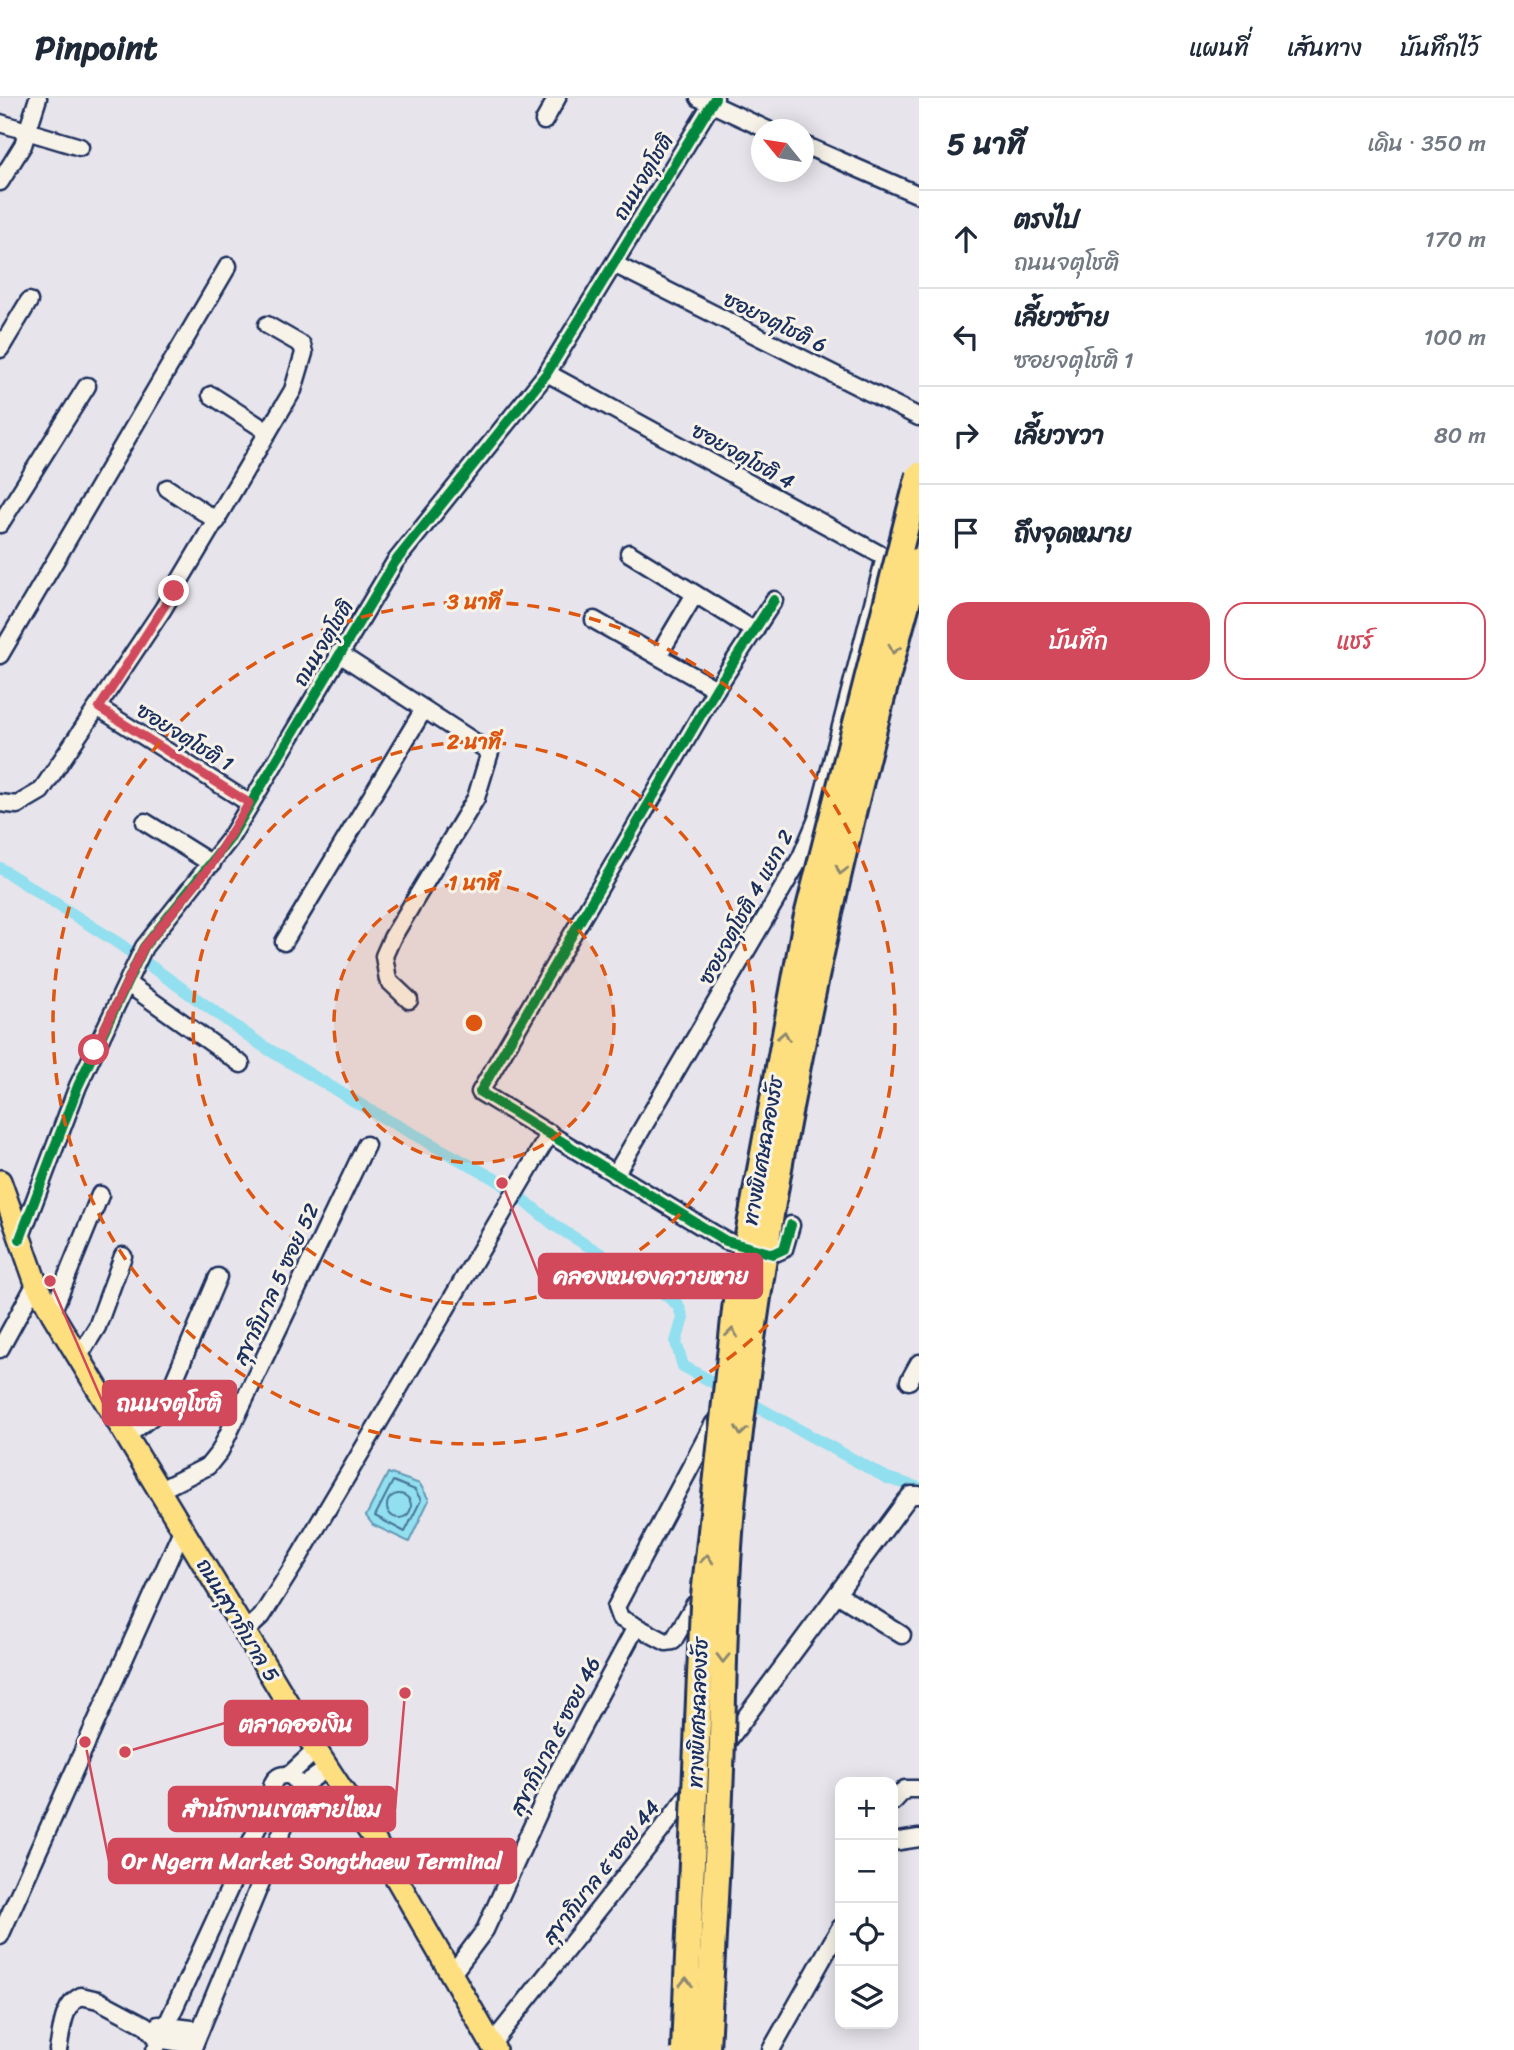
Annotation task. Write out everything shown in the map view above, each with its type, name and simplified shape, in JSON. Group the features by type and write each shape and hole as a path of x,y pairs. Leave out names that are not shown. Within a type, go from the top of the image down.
{"highway":[{"name":"ทางพิเศษฉลองรัช","path":"684,2050 703,1605 736,1301 806,919 919,475"},
{"name":"ทางพิเศษฉลองรัช","path":"707,2050 722,1741 724,1604 736,1466 759,1294 786,1125 827,927 919,559"}],"main road":[{"name":"ถนนสุขาภิบาล 5","path":"0,1181 36,1283 52,1313 370,1834 493,2047"}],"street":[{"path":"0,182 23,145 25,131 38,98"},
{"path":"544,121 557,98"},
{"path":"708,100 751,122"},
{"name":"ถนนจตุโชติ","path":"20,1239 78,1086 128,984 133,965 144,947 212,864 395,562 547,373 614,264 708,100"},
{"path":"0,123 80,147"},
{"path":"814,150 919,195"},
{"name":"ซอยจตุโชติ 6","path":"614,264 919,416"},
{"path":"0,655 228,266"},
{"path":"0,349 29,301"},
{"path":"0,803 17,805 41,791 99,708 217,521 293,390 304,354 302,345 295,338 267,325"},
{"name":"ซอยจตุโชติ 4","path":"547,373 919,575"},
{"path":"0,524 86,386"},
{"path":"211,395 268,432"},
{"path":"167,488 217,521"},
{"path":"629,553 755,631"},
{"name":"ซอยจตุโชติ 4 แยก 2","path":"615,1175 801,857 817,819 885,557"},
{"path":"658,656 695,594"},
{"path":"774,600 716,689 480,1092 485,1098 550,1133 718,1237 773,1254 784,1249 791,1225"},
{"path":"594,620 716,689"},
{"path":"338,653 490,752 476,797 384,956 387,980 409,1000"},
{"name":"ซอยจตุโชติ 1","path":"99,708 249,803"},
{"path":"284,942 424,709"},
{"path":"145,822 212,864"},
{"path":"128,984 241,1064"},
{"path":"245,1632 262,1616 277,1593 550,1133"},
{"name":"สุขาภิบาล 5 ซอย 52","path":"160,1490 208,1466 220,1451 366,1145"},
{"path":"52,1313 100,1195"},
{"path":"79,1356 97,1327 123,1256"},
{"path":"127,1436 162,1409 218,1277"},
{"path":"0,1349 36,1283"},
{"path":"909,1381 919,1363"},
{"path":"694,1605 673,1641 666,1642 620,1618 616,1607 714,1423"},
{"name":"สุขาภิบาล ๕ ซอย 44","path":"493,2047 667,1823 911,1495 919,1495"},
{"path":"0,1936 183,1528"},
{"path":"837,1594 902,1635"},
{"name":"สุขาภิบาล ๕ ซอย 46","path":"452,1975 485,1930 552,1783 636,1627"},
{"path":"160,2038 267,1807 291,1790 322,1759"},
{"path":"898,1797 905,1789 919,1789"},
{"path":"58,2050 67,2008 72,2000 81,1996 98,2000 145,2025 160,2038 192,2041 215,1998 291,1790"},
{"path":"898,1841 919,1838"},
{"path":"771,2050 835,1940"}],"water":[{"path":"388,1473 420,1484 429,1500 409,1542 373,1525 366,1516"}],"waterway":[{"path":"0,868 118,943 263,1046 366,1108 502,1183 557,1227 661,1291 678,1305 683,1318 676,1342 683,1366 887,1478 919,1488"}],"cycle path":[{"path":"20,1239 78,1086 144,947 229,840 395,562 547,373 715,98"},
{"path":"774,600 716,689 480,1092 726,1241 773,1254 784,1249 791,1225"}],"place":[{"name":"คลองหนองควายหาย","path":"502,1183"},
{"name":"ถนนจตุโชติ","path":"50,1281"},
{"name":"สำนักงานเขตสายไหม","path":"405,1693"},
{"name":"Or Ngern Market Songthaew Terminal","path":"85,1742"},
{"name":"ตลาดออเงิน","path":"125,1752"}],"route":[{"path":"94,1050 144,947 212,864 249,803 99,708 174,591"}]}
